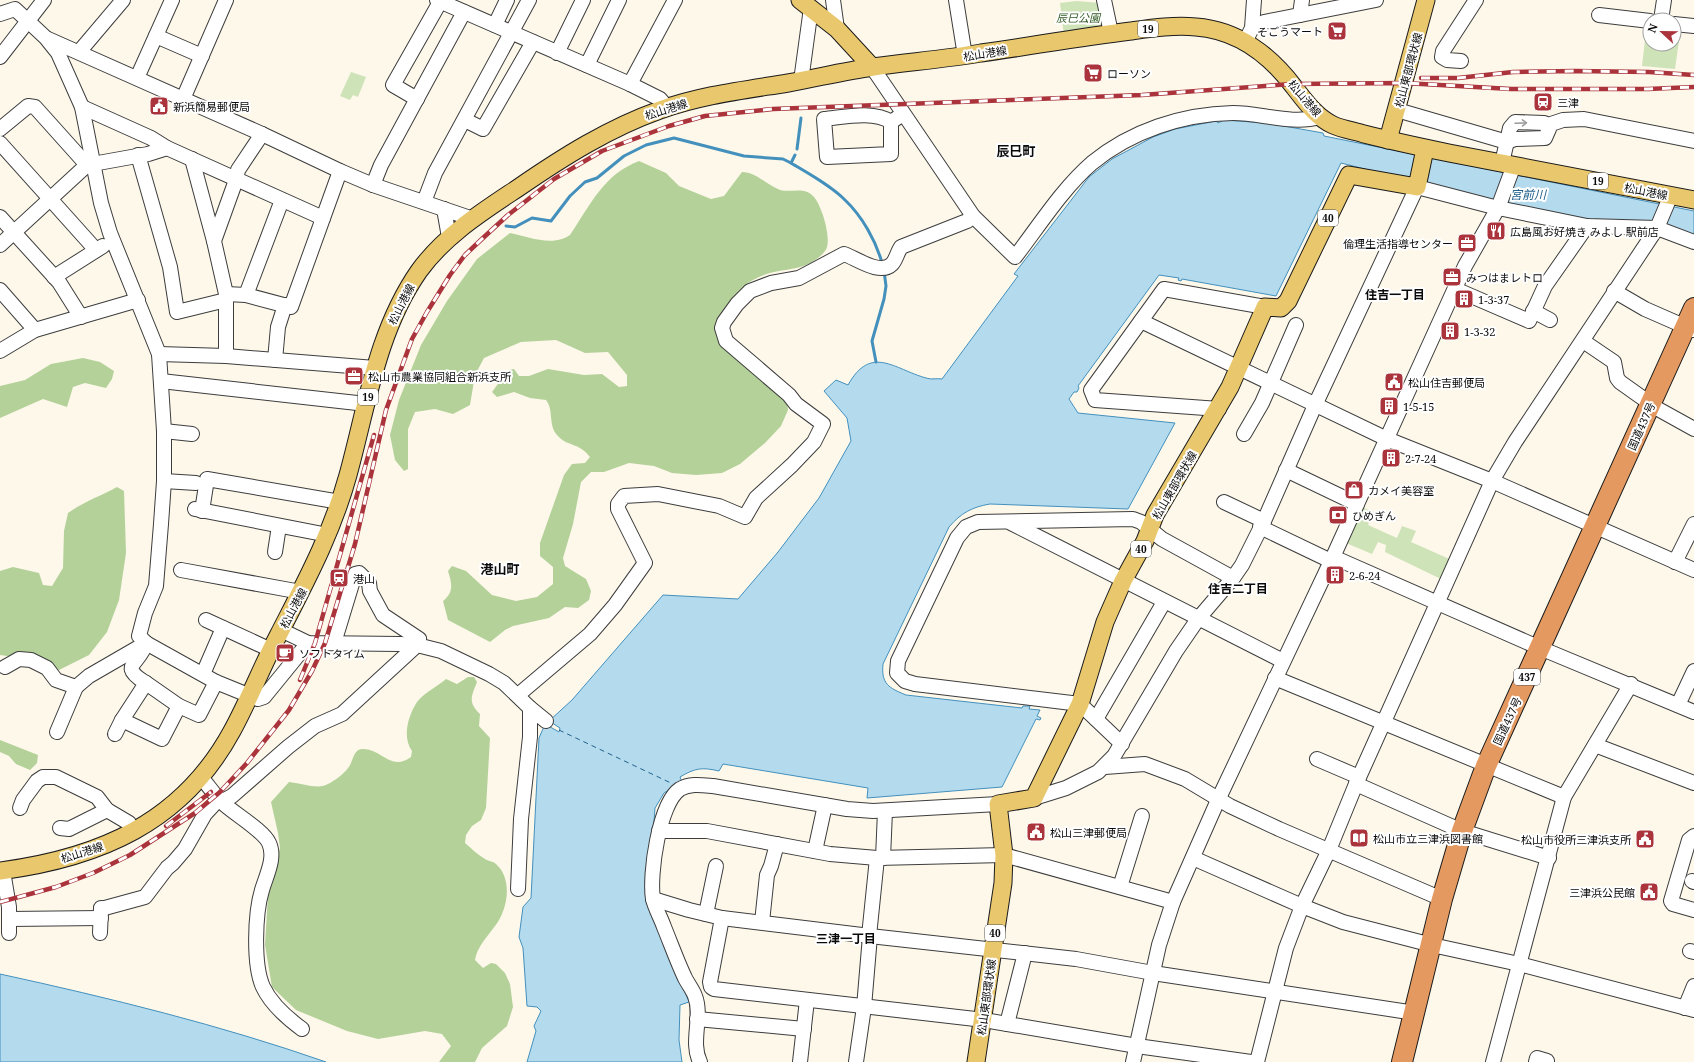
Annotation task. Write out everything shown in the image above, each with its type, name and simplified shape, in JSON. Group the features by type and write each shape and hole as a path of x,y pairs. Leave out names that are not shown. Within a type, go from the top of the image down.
{"highway":[{"name":"国道437号","path":"1402,1062 1432,945 1442,899 1462,831 1486,766 1651,404 1690,329 1694,308"}],"main road":[{"name":"松山東部環状線","path":"1388,140 1426,0"},
{"path":"806,4 838,29 872,67"},
{"name":"松山港線","path":"1,871 25,868 72,856 110,843 133,832 176,803 201,777 229,737 328,535 340,502 375,368 388,330 403,298 418,273 448,237 566,155 611,131 667,107 726,93 801,81 872,67 964,56 1111,33 1177,26 1211,29 1249,35 1260,52 1288,80 1320,117 1334,126 1388,140 1425,152 1669,201 1694,200"},
{"path":"1418,184 1425,152"},
{"name":"40","path":"1266,307 1281,308 1288,301 1349,175 1418,184"},
{"name":"松山東部環状線","path":"1034,798 1080,704 1105,622 1123,581 1155,515 1218,409 1240,367 1266,307"},
{"path":"998,804 1034,798"},
{"name":"松山東部環状線","path":"976,1062 984,1020 1003,883 1004,855 998,804"}],"street":[{"path":"0,57 6,43 28,23 44,0"},
{"path":"78,52 123,0"},
{"path":"137,78 172,0"},
{"path":"184,99 226,0"},
{"path":"495,25 507,0"},
{"path":"424,202 435,173 513,33 529,0"},
{"path":"557,52 582,0"},
{"path":"586,65 619,0"},
{"path":"630,84 675,0"},
{"path":"834,0 838,29"},
{"path":"956,0 964,56"},
{"path":"1104,0 1111,33"},
{"path":"1249,35 1254,0"},
{"path":"1300,15 1302,0"},
{"path":"1249,35 1264,22 1351,3 1376,0"},
{"path":"1461,61 1446,60 1442,57 1443,51 1476,0"},
{"path":"1662,12 1664,0"},
{"path":"417,99 393,85 443,1 464,12 630,84 660,99 667,107"},
{"path":"801,81 806,4"},
{"path":"0,14 15,5 28,23 46,38 58,53 82,107 90,164 112,240 159,354 164,431 164,481 156,586 139,636 146,643 216,682 258,699 264,697 308,643"},
{"path":"373,185 381,165 464,12"},
{"path":"1599,15 1642,20"},
{"path":"1682,25 1694,26"},
{"path":"156,36 202,56"},
{"path":"46,38 373,185 473,219"},
{"path":"464,120 483,129 533,42"},
{"path":"872,67 973,216 1015,257 1064,194 1091,164 1115,147 1144,132 1171,122 1199,116 1234,113 1306,121 1320,117"},
{"path":"0,129 28,106 36,107 90,164"},
{"path":"82,107 151,138 166,148 323,218"},
{"path":"1397,110 1507,142"},
{"path":"891,122 903,114"},
{"path":"871,115 886,118 891,122 891,154 827,157 824,119 871,115"},
{"path":"1133,1062 1159,945 1173,902 1218,800 1332,559 1465,266 1499,205 1509,168 1507,142 1510,128 1515,122 1544,123 1548,125 1563,120 1584,119 1694,141"},
{"path":"214,240 236,180 238,170 262,134"},
{"path":"0,143 96,250"},
{"path":"0,244 90,164 166,148"},
{"path":"138,155 170,267 177,312 226,297 246,295 291,306 340,171"},
{"path":"192,159 214,240 226,297 226,356"},
{"path":"1034,798 1066,788 1105,767 1122,744 1160,677 1198,619 1233,578 1242,565 1418,184 1587,226 1658,226 1694,242"},
{"path":"246,295 282,200"},
{"path":"1256,1062 1286,948 1302,906 1329,850 1358,780 1492,481 1515,442 1658,226 1669,201"},
{"path":"444,209 448,237"},
{"path":"518,695 590,634 615,605 645,563 618,509 618,504 624,496 658,494 719,506 745,516 756,498 792,465 814,442 823,424 796,404 789,395 726,341 722,328 727,317 737,304 757,287 799,278 844,254 884,267 893,263 896,254 901,247 967,221 973,216"},
{"path":"0,217 54,277 81,317"},
{"path":"1455,289 1529,320 1545,286 1587,226"},
{"path":"54,277 112,240"},
{"path":"1218,409 1094,400 1091,390 1164,288 1266,307"},
{"path":"0,290 35,330"},
{"path":"1614,291 1645,309 1690,329"},
{"path":"0,351 35,330 138,300"},
{"path":"275,360 278,327 285,305"},
{"path":"1533,311 1550,320"},
{"path":"1141,321 1272,382 1387,439 1492,481 1694,570"},
{"path":"1244,434 1272,382 1296,324"},
{"path":"1583,341 1614,362 1617,378 1620,382 1651,404 1694,429"},
{"path":"159,354 226,356 375,368"},
{"path":"160,381 366,404"},
{"path":"164,431 192,434"},
{"path":"1286,470 1357,504"},
{"path":"328,535 198,510 207,479 340,502"},
{"path":"164,481 196,483"},
{"path":"1224,502 1262,524 1332,559 1540,648 1631,684 1694,712"},
{"path":"1122,744 1080,704 915,684 905,681 897,673 900,654 957,538 966,527 978,522 1133,519 1150,528 1162,539 1233,578"},
{"path":"1009,522 1164,602 1283,661"},
{"path":"1676,562 1694,524"},
{"path":"275,552 279,526"},
{"path":"181,570 301,592"},
{"path":"9,919 101,910 145,897 167,868 185,849 205,814 220,800 240,789 288,747 315,726 342,714 417,645 419,639 383,615 370,591 369,583 359,573 356,574 334,643"},
{"path":"1096,719 1164,602"},
{"path":"206,620 271,650"},
{"path":"203,674 223,628"},
{"path":"281,630 308,643 417,645 441,651 490,674 518,695 530,708 546,721"},
{"path":"146,643 132,666 133,675 178,706 199,715 216,682"},
{"path":"57,732 76,687 89,676 146,643"},
{"path":"5,667 19,659 31,660 47,668 56,680 76,687"},
{"path":"1678,705 1694,671"},
{"path":"1275,678 1564,797"},
{"path":"115,734 122,720 146,683"},
{"path":"1493,1062 1549,858 1564,797 1631,684"},
{"path":"122,720 162,739 178,706"},
{"path":"518,889 521,819 530,737 530,708"},
{"path":"1595,745 1694,783"},
{"path":"1317,759 1462,831 1549,858"},
{"path":"1105,767 1145,764 1185,780 1218,800 1279,829 1442,899"},
{"path":"20,808 23,800 37,781 44,777 56,777 97,798 107,810 129,823 133,832"},
{"path":"201,777 220,800 257,830 269,842 271,854 269,868 257,912 260,975 263,987 274,1004 286,1018 302,1029"},
{"path":"700,1062 697,1056 696,1042 698,1006 695,995 685,980 653,899 654,860 659,831 666,808 679,790 696,784 866,811 998,804"},
{"path":"815,851 825,805"},
{"path":"60,828 69,830 107,810"},
{"path":"856,1062 864,1007 869,936 885,811"},
{"path":"1120,887 1142,816"},
{"path":"659,831 707,831 815,851 880,858 1004,855 1173,902"},
{"path":"1694,836 1689,840 1671,901 1673,904 1694,910"},
{"path":"762,922 767,875 777,844"},
{"path":"1193,858 1302,906 1343,922 1432,945 1519,964 1690,1009 1694,986"},
{"path":"706,914 716,866"},
{"path":"1,871 9,907 9,933"},
{"path":"653,899 722,918 1076,959 1153,973 1415,1013"},
{"path":"100,933 101,910"},
{"path":"711,987 722,918"},
{"path":"1007,1024 1025,953"},
{"path":"695,995 711,987 714,989 984,1020 1137,1046 1252,1062"},
{"path":"800,1062 807,1000"},
{"path":"698,1019 804,1029"}],"green space":[{"name":"辰巳公園","path":"1076,1 1101,3 1106,30 1064,35 1060,3"},
{"path":"1644,52 1677,52 1675,69 1642,66"},
{"path":"351,72 366,77 358,97 353,95 350,100 340,96"},
{"path":"639,161 666,173 679,186 711,199 724,196 742,172 757,176 780,190 806,192 814,197 817,202 826,224 828,240 825,251 810,263 768,274 747,283 730,301 720,317 716,329 724,344 786,394 788,410 781,426 765,443 740,464 722,473 696,475 672,473 654,466 629,463 604,472 591,472 581,482 573,524 563,558 565,566 586,579 591,591 589,600 578,608 565,607 549,618 513,626 505,630 490,642 448,620 443,601 447,598 451,588 448,571 452,566 466,571 492,595 516,601 537,597 553,584 553,567 540,556 540,543 564,475 572,464 585,463 590,457 582,449 561,439 557,435 554,431 550,408 546,400 530,398 514,392 497,397 492,392 508,370 514,369 519,376 529,376 548,369 584,375 602,374 619,387 627,386 627,375 608,352 585,353 556,340 521,342 484,358 475,375 470,405 453,414 435,409 415,412 408,429 408,469 404,471 395,460 390,435 399,400 421,345 447,301 477,259 510,233 548,241 563,239 570,235 607,182 616,174"},
{"path":"83,358 100,362 114,371 112,379 106,388 85,383 73,387 67,407 43,399 0,418 0,386 25,380 51,364"},
{"path":"117,487 124,491 126,553 119,600 107,632 89,655 59,670 28,659 0,655 0,571 13,567 39,573 43,585 52,586 63,568 64,531 68,513"},
{"path":"1362,507 1373,512 1368,525 1397,538 1402,526 1416,531 1411,542 1454,561 1445,581 1385,552 1386,545 1378,542 1372,554 1346,543"},
{"path":"468,677 474,677 477,682 472,696 472,703 480,714 479,726 490,738 486,808 481,820 472,826 466,835 465,843 486,860 496,864 505,878 507,886 506,903 503,911 495,926 480,946 475,960 483,968 491,963 496,964 505,973 510,984 513,1007 507,1026 482,1048 475,1062 439,1062 451,1046 442,1034 425,1031 378,1039 347,1031 296,1010 272,987 265,945 268,895 280,848 271,802 289,782 311,786 323,786 334,781 350,766 357,751 362,749 375,752 392,761 398,762 404,761 411,757 412,751 407,739 407,726 417,702 446,679 457,684"},
{"path":"0,740 38,755 37,763 30,770 16,764 9,756 0,752"}],"water":[{"name":"宮前川","path":"1224,120 1267,123 1323,133 1324,136 1694,211 1694,238 1523,209 1341,163 1276,296 1182,279 1181,281 1178,280 1179,278 1159,275 1078,386 1079,388 1077,392 1074,392 1069,399 1078,413 1175,423 1128,509 990,504 972,509 962,514 949,527 883,664 883,676 887,684 906,695 1022,708 1023,706 1030,706 1029,709 1040,710 1037,716 1041,718 1040,720 1036,719 1002,787 867,798 868,788 723,764 719,771 699,769 680,777 682,782 664,793 655,808 648,900 689,1002 680,1005 679,1040 682,1062 527,1062 536,1031 534,1026 541,1011 537,1007 527,1006 523,948 519,937 523,907 531,898 539,738 545,724 559,732 560,728 549,721 572,700 663,595 738,599 778,552 819,498 851,441 847,418 824,391 836,380 848,385 865,365 874,362 893,365 928,379 942,379 1018,276 1014,274 1089,177 1112,159 1153,137 1175,129 1216,121 1218,123"},
{"path":"0,974 205,1024 326,1062 0,1062"}],"waterway":[{"path":"797,149 801,118"},
{"path":"506,226 515,227 532,218 551,221 570,196 585,182 597,178 624,156 646,145 674,138 744,156 783,159 791,163"},
{"path":"795,155 791,163 833,189 851,206 863,221 882,263"},
{"path":"876,362 872,341 884,299 886,286 884,271"}],"ferry route":[{"path":"559,730 673,784"}],"railway":[{"path":"1421,78 1458,78 1513,72 1575,71 1649,72 1694,75"},
{"path":"0,902 56,887 93,873 130,855 195,813 220,792 247,763 289,710 312,671 325,643 355,544 386,410 412,339 427,312 450,275 465,255 483,238 508,215 554,179 602,151 669,126 705,116 773,109 1142,95 1292,84 1404,83 1511,89 1648,89 1694,87"},
{"path":"300,680 315,643 374,435"},
{"path":"166,826 211,792"}],"place":[{"name":"そごうマート","path":"1337,31"},
{"name":"ローソン","path":"1093,73"},
{"name":"三津","path":"1543,102"},
{"name":"新浜簡易郵便局","path":"159,106"},
{"name":"広島風お好焼き みよし 駅前店","path":"1496,231"},
{"name":"倫理生活指導センター","path":"1467,243"},
{"name":"みつはまレトロ","path":"1452,277"},
{"name":"1-3-37","path":"1464,299"},
{"name":"1-3-32","path":"1450,331"},
{"name":"松山市農業協同組合新浜支所","path":"354,376"},
{"name":"松山住吉郵便局","path":"1394,382"},
{"name":"1-5-15","path":"1389,406"},
{"name":"2-7-24","path":"1391,458"},
{"name":"カメイ美容室","path":"1354,490"},
{"name":"ひめぎん","path":"1338,515"},
{"name":"2-6-24","path":"1335,575"},
{"name":"港山","path":"339,578"},
{"name":"ソフトタイム","path":"285,653"},
{"name":"松山三津郵便局","path":"1036,832"},
{"name":"松山市立三津浜図書館","path":"1359,838"},
{"name":"松山市役所三津浜支所","path":"1645,839"},
{"name":"三津浜公民館","path":"1649,892"}],"district":[{"name":"辰巳町","path":"1016,151"},
{"name":"住吉一丁目","path":"1395,294"},
{"name":"港山町","path":"500,569"},
{"name":"住吉二丁目","path":"1238,588"},
{"name":"三津一丁目","path":"846,938"}]}
